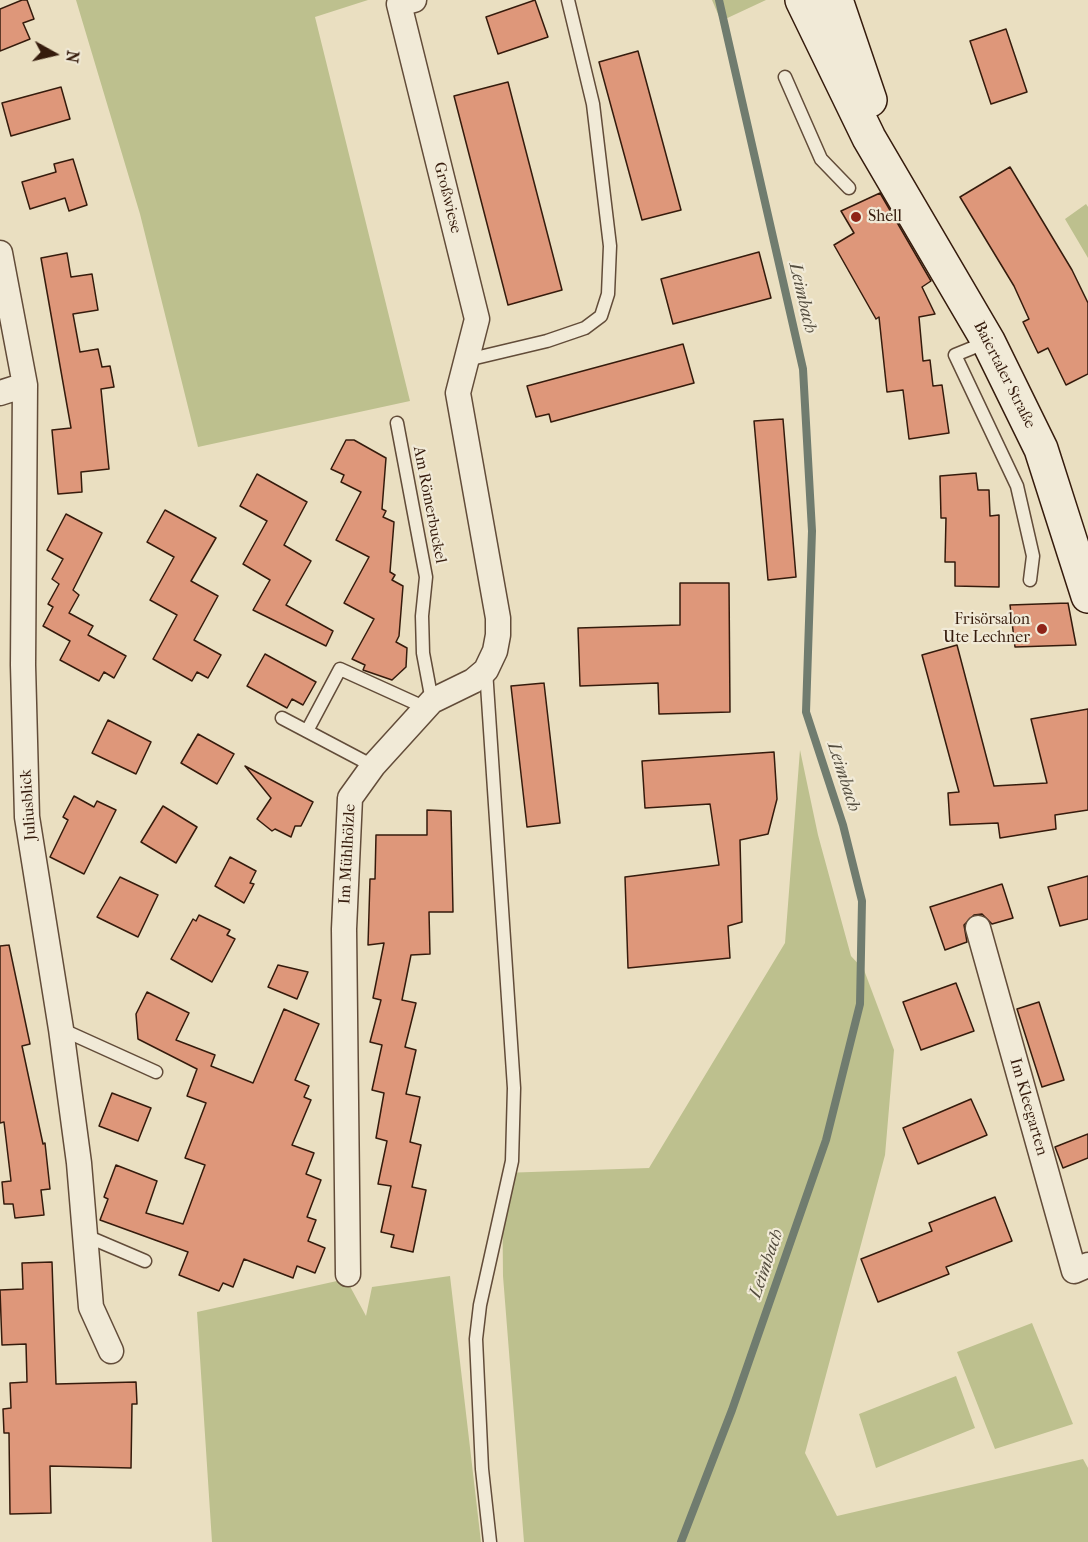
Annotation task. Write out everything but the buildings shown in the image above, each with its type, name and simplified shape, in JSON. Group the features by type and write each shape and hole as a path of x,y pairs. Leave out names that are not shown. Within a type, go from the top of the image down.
{"main road":[{"name":"Baiertaler Straße","path":"802,0 869,138 889,168 988,341 1041,449 1088,596"},
{"name":"Baiertaler Straße","path":"836,0 879,127 889,168"}],"street":[{"name":"Großwiese","path":"406,2 477,319 458,393 498,618 495,651 486,670"},
{"name":"Juliusblick","path":"0,253 25,385 23,664 27,817 61,1029 79,1163 91,1307 111,1351"},
{"path":"0,393 25,385"},
{"name":"Im Mühlhölzle","path":"348,1274 344,929 350,798 373,766 429,704 473,681 486,670"},
{"name":"Im Kleegarten","path":"978,928 1074,1270 1088,1264"}],"lane":[{"path":"467,360 547,341 585,328 601,316 608,294 610,246 593,104 568,0"},
{"path":"785,77 821,159 849,188"},
{"path":"988,341 955,355 1017,486 1033,556 1030,580"},
{"name":"Am Römerbuckel","path":"397,423 426,577 422,616 423,653 429,704"},
{"path":"307,731 340,669 429,704"},
{"path":"486,670 514,1088 512,1161 480,1305 476,1339 477,1401 490,1542"},
{"path":"282,718 373,766"},
{"path":"61,1029 156,1072"},
{"path":"84,1235 145,1261"}],"green space":[{"path":"76,0 368,0 315,17 410,401 198,447 140,214"},
{"path":"712,0 766,0 721,21"},
{"path":"1086,204 1088,207 1088,258 1065,219"},
{"path":"800,750 818,835 851,956 864,970 894,1050 885,1155 805,1453 837,1516 1083,1459 1088,1468 1088,1542 524,1542 503,1276 502,1173 649,1168 785,943"},
{"path":"450,1276 481,1542 212,1542 197,1312 346,1279 366,1316 372,1287"},
{"path":"1032,1323 1073,1424 995,1449 957,1352"},
{"path":"956,1376 975,1428 876,1468 859,1414"}],"waterway":[{"name":"Leimbach","path":"681,1542 732,1410 826,1140 860,1004 862,901 843,825 806,712 812,531 803,369 719,0"}],"place":[{"name":"Shell","path":"856,217"},
{"name":"Frisörsalon Ute Lechner","path":"1042,629"}]}
